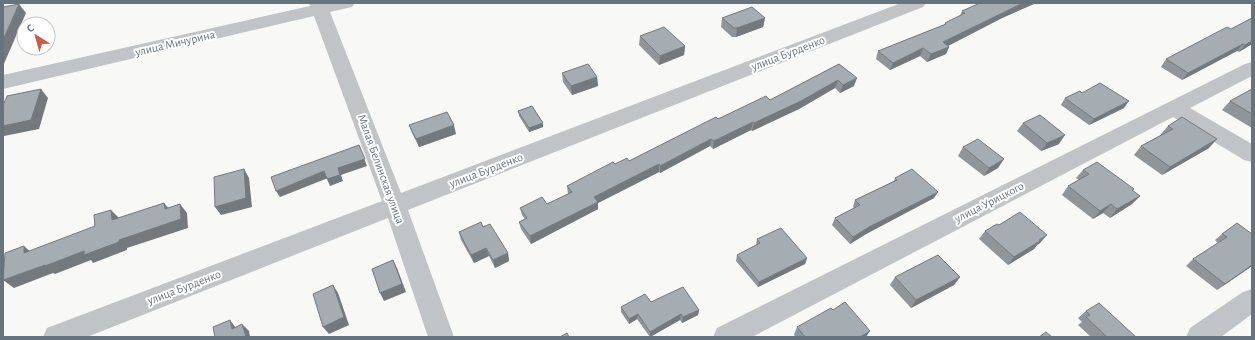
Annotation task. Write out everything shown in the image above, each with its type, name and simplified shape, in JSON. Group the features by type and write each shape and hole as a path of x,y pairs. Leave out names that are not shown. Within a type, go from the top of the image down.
{"street":[{"name":"улица Мичурина","path":"3,82 320,6 346,3"},
{"name":"улица Бурденко","path":"56,337 917,3"},
{"name":"Малая Белинская улица","path":"320,6 395,206 441,337"},
{"name":"улица Урицкого","path":"726,337 1252,68"},
{"path":"1173,108 1252,154"},
{"path":"1199,337 1252,300"}],"building":[{"path":"980,3 1023,3 943,42 949,47 931,54 923,48 893,63 878,51 946,24 945,23 965,13 962,11"},
{"path":"19,4 3,40 3,7"},
{"path":"752,7 765,18 734,28 722,18"},
{"path":"1252,18 1252,41 1245,45 1243,44 1188,73 1166,59 1227,27 1231,29"},
{"path":"664,27 685,46 660,56 640,36"},
{"path":"588,64 597,77 571,86 562,73"},
{"path":"839,64 857,78 843,85 838,80 801,101 714,141 711,139 660,166 659,164 594,197 598,202 530,236 519,222 527,218 520,208 542,197 547,204 572,192 567,186 613,162 615,164 627,158 629,161 716,117 718,119 766,96 770,100"},
{"path":"1100,83 1129,101 1094,119 1065,98 1080,91 1082,93"},
{"path":"41,89 31,120 3,126 3,106 7,96"},
{"path":"1252,89 1252,114 1230,101"},
{"path":"532,106 543,123 529,128 518,111"},
{"path":"447,112 454,125 416,139 409,125"},
{"path":"1040,115 1065,135 1047,143 1023,123"},
{"path":"1182,117 1217,139 1170,167 1141,146 1173,129 1168,126"},
{"path":"978,139 1004,159 989,168 963,147"},
{"path":"359,145 365,159 338,168 340,175 327,179 324,171 276,191 271,177"},
{"path":"1097,162 1134,189 1132,190 1140,196 1117,209 1111,204 1100,211 1068,186 1089,174 1083,170"},
{"path":"244,169 246,198 215,207 214,177"},
{"path":"912,169 938,192 869,227 853,237 835,218 860,205 855,200 897,180 895,178"},
{"path":"164,203 165,209 180,204 181,219 119,240 119,242 84,255 84,251 3,280 5,253 24,246 24,253 95,226 94,215 111,210 112,220"},
{"path":"1020,212 1047,235 1014,257 985,231 997,224 999,225"},
{"path":"481,222 483,227 490,224 508,253 493,260 486,248 471,255 459,232"},
{"path":"1237,223 1252,234 1252,265 1225,284 1193,259 1227,237 1222,234"},
{"path":"781,228 807,258 759,282 737,255 760,243 757,239"},
{"path":"938,255 960,277 916,300 895,277"},
{"path":"393,260 402,284 380,293 372,269"},
{"path":"333,285 344,317 323,327 313,294"},
{"path":"683,287 699,310 683,317 681,314 650,332 638,314 629,319 621,307 645,294 651,302"},
{"path":"845,302 870,331 860,337 805,337 797,327 831,308 833,310"},
{"path":"1099,303 1136,337 1107,337 1086,317 1090,315 1086,311"},
{"path":"230,320 232,329 242,324 246,337 215,337 213,327"},
{"path":"1046,332 1052,337 1039,337"},
{"path":"567,333 569,337 560,337"}]}
